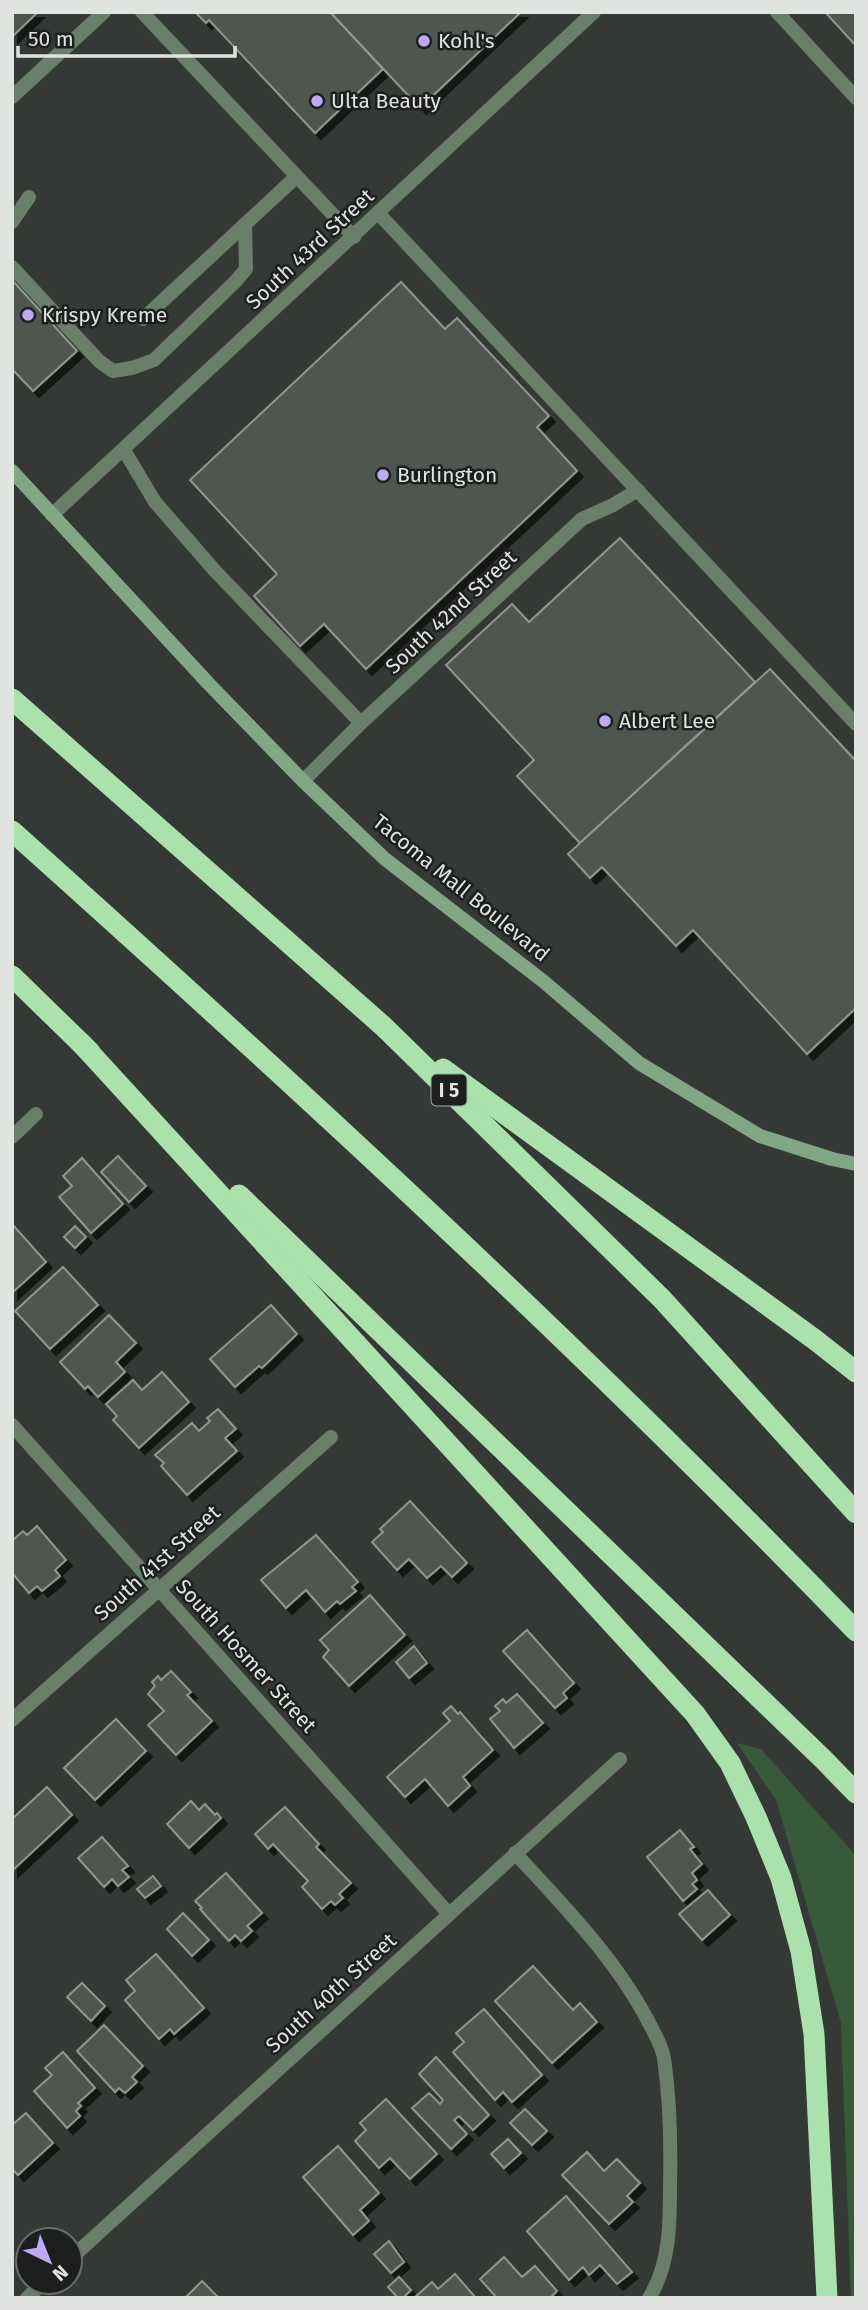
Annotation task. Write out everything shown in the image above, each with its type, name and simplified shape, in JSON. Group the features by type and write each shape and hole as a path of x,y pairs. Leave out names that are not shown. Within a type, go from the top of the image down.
{"highway":[{"name":"I 5","path":"12,699 383,1026 663,1299 856,1513"},
{"path":"12,831 261,1054 534,1310 856,1631"},
{"path":"12,976 856,1793"},
{"path":"383,1026 856,1372"},
{"path":"80,1042 695,1714 730,1763 781,1878 801,1951 814,2034 827,2298"}],"street":[{"path":"12,97 104,12"},
{"path":"142,12 354,237"},
{"name":"South 43rd Street","path":"52,515 594,12"},
{"path":"777,12 856,98"},
{"path":"143,319 296,177"},
{"path":"12,222 29,197"},
{"path":"379,214 856,724"},
{"path":"12,267 99,361 113,371 132,368 154,360 246,269 245,224"},
{"path":"124,450 155,502 216,572 361,723"},
{"name":"Tacoma Mall Boulevard","path":"12,471 208,683 303,781 385,859 543,981 639,1063 760,1136 832,1160 856,1164"},
{"name":"South 42nd Street","path":"303,781 361,723 582,519 638,490"},
{"path":"12,1137 36,1114"},
{"name":"South Hosmer Street","path":"12,1425 449,1914"},
{"name":"South 41st Street","path":"12,1720 331,1437"},
{"name":"South 40th Street","path":"84,2246 620,1759"},
{"path":"516,1853 575,1919 625,1982 655,2034 664,2056 671,2143 670,2212 664,2266 649,2298"}],"green space":[{"path":"737,1743 761,1749 856,1856 856,2298 851,2298 841,2023 776,1800"}],"building":[{"path":"12,12 38,12 12,37"},
{"name":"Ulta Beauty","path":"195,12 330,12 383,69 315,133 209,20 206,23"},
{"name":"Kohl's","path":"330,12 521,12 420,108"},
{"path":"825,12 856,12 856,46"},
{"name":"Krispy Kreme","path":"12,280 77,351 33,391 12,369"},
{"name":"Burlington","path":"401,282 445,329 457,318 549,416 537,427 577,471 366,669 324,624 300,646 254,596 277,574 190,480"},
{"name":"Albert Lee","path":"620,538 755,682 580,843 517,776 534,760 446,665 512,604 529,622"},
{"path":"770,669 856,761 856,1008 807,1054 693,930 676,946 602,867 590,878 568,854"},
{"path":"118,1156 146,1186 129,1202 101,1172"},
{"path":"82,1158 123,1204 91,1233 59,1197 72,1186 63,1176"},
{"path":"12,1224 46,1262 12,1293"},
{"path":"75,1226 86,1237 75,1248 64,1237"},
{"path":"63,1267 98,1305 50,1349 15,1311"},
{"path":"271,1305 297,1334 262,1368 259,1366 235,1387 210,1359"},
{"path":"109,1315 136,1343 116,1362 125,1372 98,1397 88,1386 85,1389 60,1362"},
{"path":"162,1372 189,1402 139,1448 113,1420 117,1416 106,1404 133,1380 142,1390"},
{"path":"218,1409 236,1429 225,1438 237,1451 187,1495 161,1466 164,1463 155,1455 192,1423 199,1431 210,1421 207,1418"},
{"path":"410,1501 467,1563 452,1577 441,1566 427,1578 409,1559 397,1570 372,1542 383,1532 380,1529"},
{"path":"37,1526 66,1560 55,1570 60,1576 42,1591 37,1586 29,1593 12,1573 12,1538 23,1531 27,1535"},
{"path":"316,1535 358,1582 352,1587 356,1591 340,1604 337,1601 325,1612 306,1590 286,1608 261,1580"},
{"path":"370,1595 405,1635 349,1686 323,1657 329,1650 320,1640"},
{"path":"527,1630 574,1683 563,1693 567,1698 555,1708 503,1651"},
{"path":"414,1646 427,1663 409,1678 396,1662"},
{"path":"171,1671 191,1692 187,1695 212,1721 176,1755 148,1725 164,1711 148,1694 155,1686 152,1682 158,1676 161,1680"},
{"path":"517,1694 543,1723 514,1748 490,1719 500,1711 495,1706 503,1699 506,1703"},
{"path":"451,1706 458,1714 460,1712 493,1750 463,1777 470,1786 448,1806 425,1779 405,1797 387,1777 450,1721 443,1713"},
{"path":"116,1719 146,1751 95,1800 64,1768"},
{"path":"47,1787 72,1815 12,1871 12,1819"},
{"path":"191,1801 199,1810 205,1804 221,1818 189,1848 167,1824"},
{"path":"285,1807 319,1844 316,1847 351,1883 339,1894 343,1898 335,1905 331,1901 322,1909 302,1887 308,1881 273,1844 268,1849 255,1834"},
{"path":"680,1830 694,1847 690,1849 702,1864 692,1873 697,1880 692,1884 697,1889 683,1901 647,1857"},
{"path":"102,1837 128,1866 122,1870 129,1877 118,1886 112,1879 104,1887 78,1858"},
{"path":"226,1873 262,1913 247,1926 252,1931 241,1941 235,1935 229,1941 195,1901"},
{"path":"153,1876 161,1886 145,1898 137,1889"},
{"path":"708,1890 730,1915 702,1940 679,1914"},
{"path":"183,1913 209,1940 192,1956 167,1929"},
{"path":"156,1954 204,2008 174,2034 170,2029 159,2039 125,2000 135,1991 126,1980"},
{"path":"533,1966 573,2010 580,2003 597,2022 552,2063 495,2001"},
{"path":"82,1983 105,2006 91,2021 67,1997"},
{"path":"484,2009 542,2075 512,2102 503,2092 495,2100 453,2052 464,2042 456,2033"},
{"path":"104,2025 143,2066 132,2077 137,2082 125,2093 119,2088 115,2092 77,2051"},
{"path":"63,2052 95,2088 78,2103 81,2106 76,2111 80,2116 67,2128 34,2091 52,2075 45,2068"},
{"path":"436,2057 489,2115 473,2130 459,2116 454,2120 467,2134 451,2149 412,2108 429,2093 440,2104 443,2100 419,2074"},
{"path":"386,2099 437,2154 410,2179 390,2158 379,2168 355,2141 366,2130 360,2123"},
{"path":"525,2109 547,2131 532,2145 510,2123"},
{"path":"26,2113 53,2143 18,2175 12,2169 12,2125"},
{"path":"508,2139 521,2153 504,2168 491,2154"},
{"path":"338,2146 379,2193 360,2210 369,2221 353,2235 303,2177"},
{"path":"587,2152 604,2171 617,2159 640,2183 627,2196 633,2202 609,2224 562,2175"},
{"path":"566,2196 632,2272 617,2284 600,2265 589,2275 583,2267 569,2280 527,2231"},
{"path":"389,2241 404,2262 391,2273 374,2254"},
{"path":"504,2257 522,2277 535,2266 557,2291 550,2298 497,2298 480,2279"},
{"path":"455,2274 476,2298 414,2298 432,2282 438,2289"},
{"path":"399,2277 411,2290 403,2298 398,2298 388,2287"},
{"path":"202,2281 219,2298 185,2298"}],"place":[{"name":"Kohl's","path":"424,41"},
{"name":"Ulta Beauty","path":"317,101"},
{"name":"Krispy Kreme","path":"28,315"},
{"name":"Burlington","path":"383,475"},
{"name":"Albert Lee","path":"605,721"}]}
